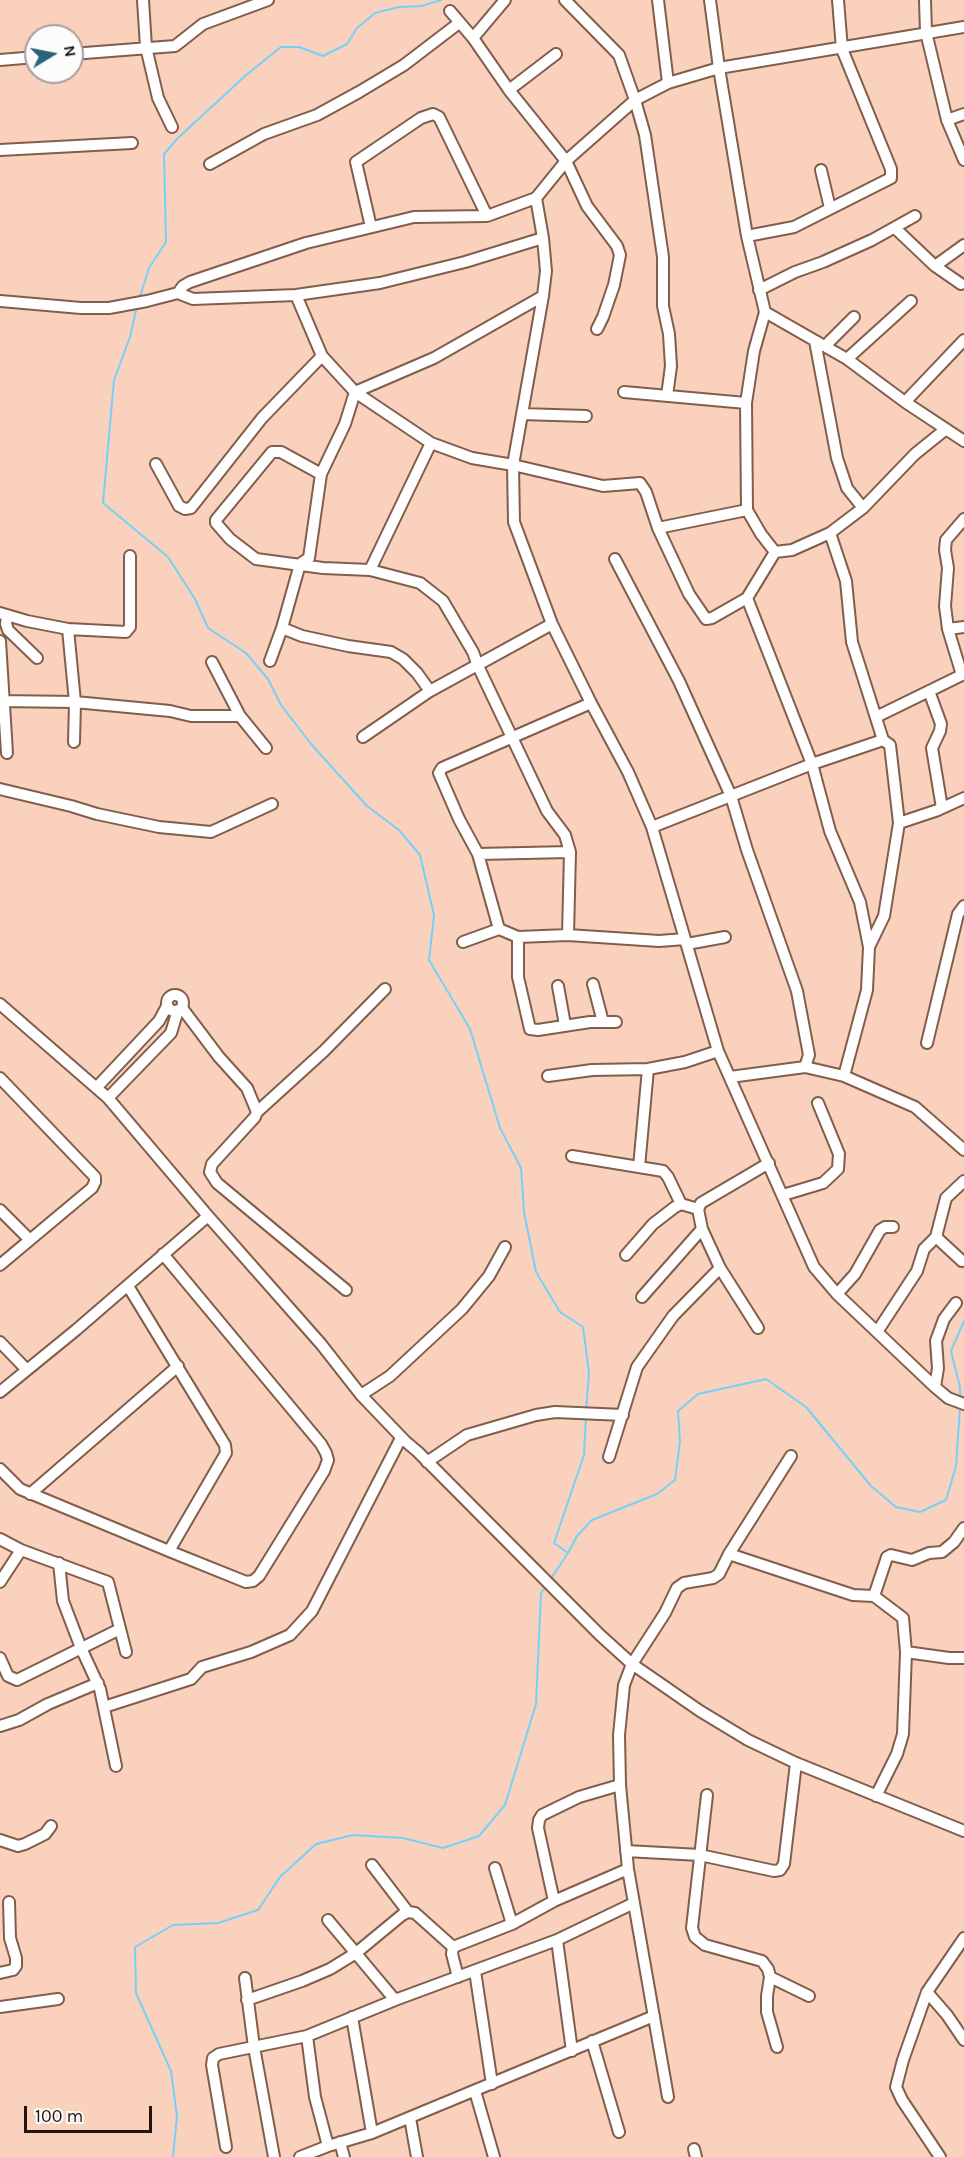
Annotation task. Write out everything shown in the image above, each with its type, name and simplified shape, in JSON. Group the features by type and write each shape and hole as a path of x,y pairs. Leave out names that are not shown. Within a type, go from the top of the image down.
{"street":[{"path":"143,0 146,47 158,98 171,127"},
{"path":"84,53 175,46 203,24 268,0"},
{"path":"473,38 505,0"},
{"path":"565,0 619,55 645,135 663,257 663,306 669,334 671,366 667,396"},
{"path":"658,0 668,83"},
{"path":"710,0 747,236 765,312 754,351 746,403 747,510 760,534 775,552"},
{"path":"747,236 794,227 891,178 891,169 842,49 838,0"},
{"path":"925,0 926,32 947,120 964,160"},
{"path":"450,11 566,161 587,206 617,246 620,255 614,285 597,329"},
{"path":"210,164 264,134 317,115 360,92 404,65 459,23"},
{"path":"178,293 183,286 200,279 306,243 414,217 487,216 536,198 566,161 635,100 668,83 719,68 964,27"},
{"path":"509,90 556,54"},
{"path":"0,60 24,58"},
{"path":"371,227 356,162 421,118 433,114 439,117 487,216"},
{"path":"947,120 964,114"},
{"path":"0,150 132,143"},
{"path":"821,170 830,208"},
{"path":"536,198 546,272 513,465 514,522 552,624 628,772 652,827 718,1051 814,1267 837,1294 935,1387 948,1398 964,1404"},
{"path":"759,290 895,228 915,216"},
{"path":"895,228 935,266 961,284"},
{"path":"0,301 109,308 178,293 193,299 296,295 380,283 465,262 543,238"},
{"path":"935,266 964,245"},
{"path":"296,295 322,356 355,392 431,443 472,458 603,486 640,483 646,492 658,528 689,594 706,619 712,618 747,598 775,552"},
{"path":"270,661 300,564 309,558 321,474 345,424 355,392 434,358 543,296"},
{"path":"848,359 911,301"},
{"path":"765,312 848,359 905,402 964,441"},
{"path":"826,345 854,317"},
{"path":"905,402 964,340"},
{"path":"815,341 837,458 848,488 863,508"},
{"path":"156,464 179,506 185,509 191,508 262,418 322,356"},
{"path":"624,392 746,403"},
{"path":"522,414 586,416"},
{"path":"775,552 792,550 830,534 863,508 915,454 946,429"},
{"path":"370,570 431,443"},
{"path":"321,474 281,452 272,452 216,520 216,523 230,539 256,559 323,568 370,570 420,583 443,601 473,652 547,811 565,835 570,852 568,935"},
{"path":"658,528 747,510"},
{"path":"876,717 963,674 948,629 945,606 948,568 945,550 946,540 964,519"},
{"path":"830,534 846,581 852,642 883,740 890,745 899,823 884,916 869,947"},
{"path":"37,658 8,630 4,614 68,629 126,633 130,627 130,556"},
{"path":"615,559 679,681 731,796 747,850 797,991 809,1055 805,1067"},
{"path":"747,598 812,764 830,831 860,902 869,947 867,990 844,1076"},
{"path":"363,737 430,691 552,624"},
{"path":"948,629 964,627"},
{"path":"282,628 302,636 391,652 403,659 430,691"},
{"path":"68,629 75,702 74,742"},
{"path":"0,641 2,702 7,753"},
{"path":"212,662 240,716 266,748"},
{"path":"929,691 941,724 932,748 942,808"},
{"path":"2,702 75,702 170,711 192,716 240,716"},
{"path":"499,929 478,854 459,819 439,772 442,768 591,703"},
{"path":"652,827 812,764 883,740"},
{"path":"0,789 148,825 211,832 272,804"},
{"path":"899,823 964,798"},
{"path":"478,854 570,852"},
{"path":"927,1043 958,914 964,906"},
{"path":"463,942 499,929 518,937 568,935 686,941 725,937"},
{"path":"518,937 518,977 531,1029 616,1022"},
{"path":"593,984 603,1022"},
{"path":"558,986 565,1025"},
{"path":"346,1290 217,1183 210,1172 212,1164 257,1112 324,1051 385,989"},
{"path":"97,1087 159,1022 169,997 176,994 183,1000 171,1033 108,1098"},
{"path":"0,1004 108,1098 321,1344 361,1395 401,1438 632,1664 672,1693 748,1740 796,1763 964,1832"},
{"path":"180,1009 247,1088 257,1112"},
{"path":"548,1076 592,1070 648,1069 685,1062 718,1051"},
{"path":"730,1077 805,1067 844,1076 915,1107 964,1150"},
{"path":"639,1167 648,1069"},
{"path":"0,1078 95,1177 92,1188 0,1265"},
{"path":"783,1195 823,1183 838,1169 839,1154 818,1103"},
{"path":"572,1156 663,1171 681,1204 698,1209"},
{"path":"758,1328 720,1268 702,1229 698,1209 701,1203 769,1163"},
{"path":"877,1332 917,1271 924,1249 936,1237 946,1198 964,1181"},
{"path":"626,1255 653,1224 681,1204"},
{"path":"0,1210 29,1239"},
{"path":"0,1392 208,1216"},
{"path":"837,1294 855,1274 880,1230 892,1227"},
{"path":"642,1297 702,1229"},
{"path":"936,1237 962,1261"},
{"path":"361,1395 390,1376 462,1309 489,1276 505,1247"},
{"path":"0,1470 20,1489 30,1494 169,1551 246,1582 253,1581 259,1576 324,1470 327,1460 326,1453 321,1444 163,1254"},
{"path":"609,1457 637,1367 674,1316 720,1268"},
{"path":"128,1286 225,1445 226,1453 169,1551"},
{"path":"935,1387 938,1368 936,1341 944,1319 956,1303"},
{"path":"0,1342 26,1369"},
{"path":"30,1494 178,1366"},
{"path":"428,1462 458,1440 478,1430 555,1412 623,1415"},
{"path":"104,1707 191,1679 202,1667 251,1652 290,1635 312,1611 401,1438"},
{"path":"668,2097 626,1851 620,1785 619,1735 624,1684 632,1664 665,1613 677,1588 684,1582 713,1578 719,1574 729,1554 791,1456"},
{"path":"874,1596 887,1557 891,1555 912,1560 928,1553 942,1552 954,1542 964,1528"},
{"path":"0,1539 21,1550 108,1582 126,1652"},
{"path":"0,1582 21,1550"},
{"path":"729,1554 853,1595 874,1596 903,1618 906,1652 903,1734 897,1754 876,1796"},
{"path":"59,1563 63,1602 98,1683 116,1766"},
{"path":"0,1658 8,1676 17,1680 120,1629"},
{"path":"906,1652 964,1658"},
{"path":"0,1726 19,1720 48,1704 98,1683"},
{"path":"626,1851 700,1855 774,1871 780,1870 784,1864 796,1763"},
{"path":"554,1901 538,1828 539,1820 542,1815 579,1797 620,1785"},
{"path":"707,1795 692,1928 695,1937 705,1945 762,1961 768,1969 770,1977 767,2013 777,2047"},
{"path":"0,1840 18,1846 45,1834 51,1826"},
{"path":"372,1865 408,1912 415,1913 453,1947"},
{"path":"495,1868 512,1924"},
{"path":"453,1947 512,1924 554,1901 628,1869"},
{"path":"0,1973 13,1970 16,1966 10,1938 9,1902"},
{"path":"226,2147 212,2065 213,2058 219,2054 307,2036 395,2000 557,1940 634,1903"},
{"path":"247,2000 302,1982 330,1969 356,1953 408,1912"},
{"path":"328,1920 395,2000"},
{"path":"940,2157 902,2100 896,2087 927,1992 964,1938"},
{"path":"557,1940 572,2050"},
{"path":"453,1947 452,1954 458,1977"},
{"path":"475,1971 492,2084"},
{"path":"770,1977 809,1996"},
{"path":"245,1978 254,2047 274,2157"},
{"path":"927,1992 964,2040"},
{"path":"0,2007 58,1999"},
{"path":"300,2157 410,2118 654,2016"},
{"path":"352,2017 372,2133"},
{"path":"307,2036 315,2097 328,2146"},
{"path":"592,2041 619,2132"},
{"path":"475,2091 494,2157"},
{"path":"410,2118 417,2157"},
{"path":"340,2142 344,2157"}],"waterway":[{"path":"139,300 149,268 166,242 164,154 178,138 245,76 281,47 299,47 323,56 347,44 357,28 375,13 399,7 422,6 441,0"},
{"path":"137,306 130,337 114,380 103,503 168,557 195,599 208,628 246,653 268,679 281,705 311,744 367,806 399,830 420,855 434,915 429,960 470,1029 500,1128 521,1168 524,1212 536,1272 560,1312 583,1327 589,1373 586,1411"},
{"path":"960,1398 960,1387 951,1351 964,1321"},
{"path":"550,1580 577,1536 592,1520 657,1494 675,1480 680,1441 678,1411 698,1394 766,1379 806,1407 871,1486 896,1507 920,1512 946,1500 956,1466 960,1407"},
{"path":"568,1553 554,1543 584,1455 586,1416"},
{"path":"173,2157 177,2116 171,2071 136,1993 135,1947 173,1925 218,1923 258,1910 280,1877 316,1844 353,1835 403,1838 443,1848 479,1836 505,1805 536,1704 541,1593 547,1585"}]}
